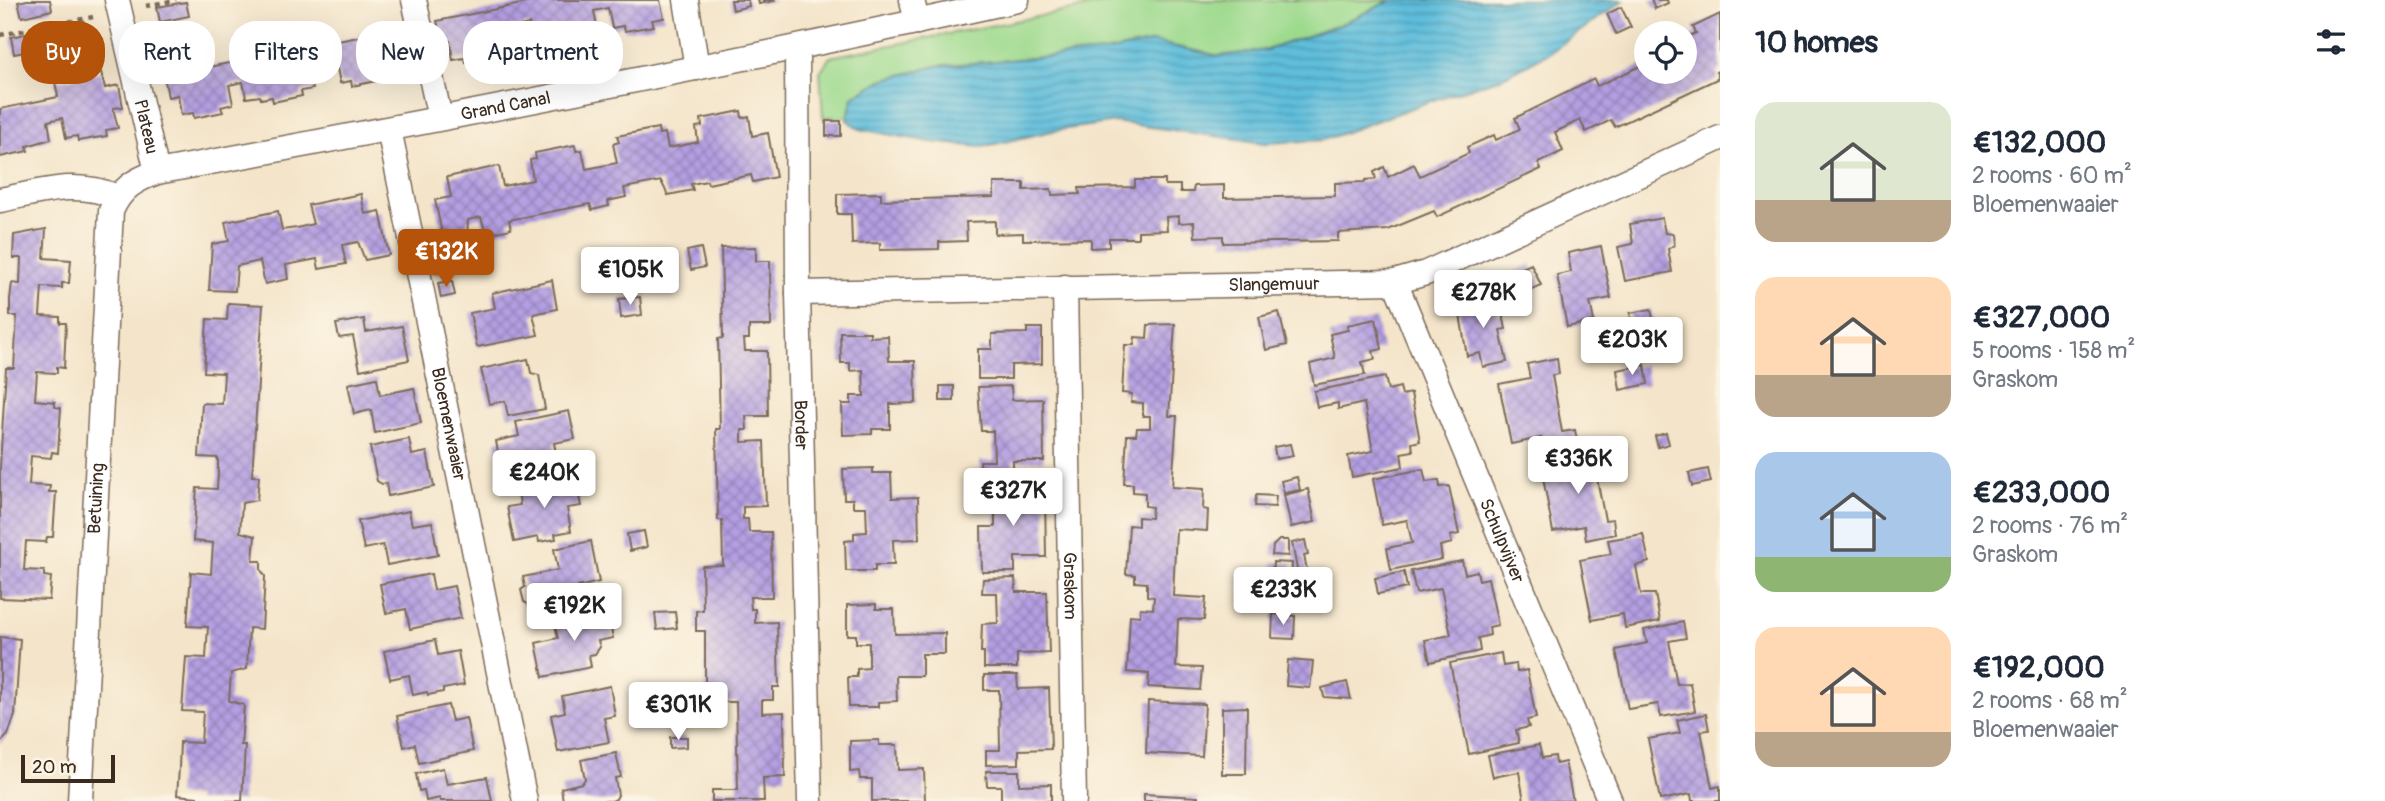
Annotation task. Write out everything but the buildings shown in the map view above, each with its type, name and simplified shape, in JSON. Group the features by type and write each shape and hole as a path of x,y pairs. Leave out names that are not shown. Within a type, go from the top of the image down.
{"street":[{"path":"414,0 440,118"},
{"path":"686,0 697,68"},
{"name":"Grand Canal","path":"117,197 127,186 157,172 797,49 914,11 1017,0"},
{"name":"Plateau","path":"119,6 157,172"},
{"name":"Border","path":"797,49 798,293 810,801"},
{"name":"Bloemenwaaier","path":"389,129 525,801"},
{"name":"Slangemuur","path":"798,293 1395,282 1426,274 1720,138"},
{"path":"0,200 66,187 90,188 117,197"},
{"name":"Betuining","path":"80,801 111,211 117,197"},
{"name":"Schulpvijver","path":"1395,282 1610,801"},
{"name":"Graskom","path":"1065,287 1074,801"}],"path":[{"path":"0,35 119,6 176,0"}],"green space":[{"path":"1123,0 1391,0 1342,24 1267,50 1219,56 1154,42 1104,52 937,66 881,80 853,97 848,117 823,117 820,72 830,57"}],"water":[{"path":"1391,0 1624,0 1549,53 1501,78 1324,140 1265,143 1115,122 1052,131 982,147 931,142 860,129 847,120 853,97 882,80 937,66 1104,52 1154,42 1219,56 1267,50 1342,24"}]}
